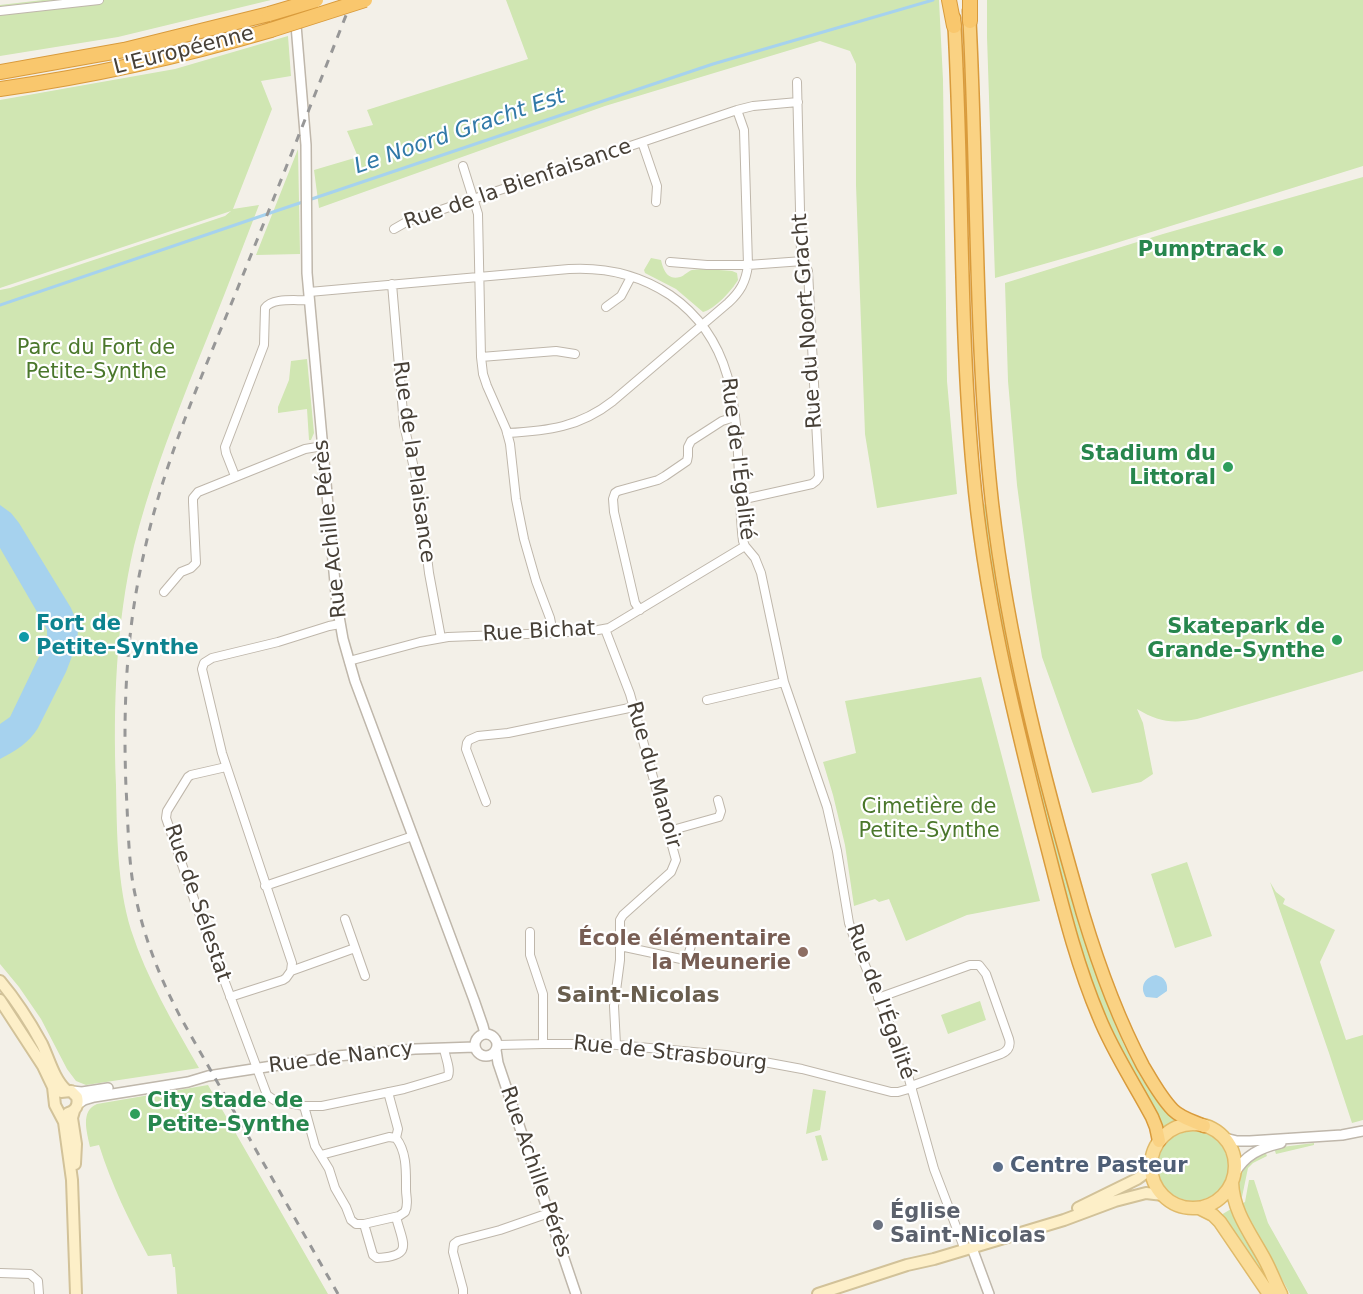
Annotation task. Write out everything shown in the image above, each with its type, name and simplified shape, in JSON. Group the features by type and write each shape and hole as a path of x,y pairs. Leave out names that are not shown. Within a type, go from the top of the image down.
{"highway":[{"name":"L'Européenne","path":"0,72 124,50 316,0"},
{"name":"L'Européenne","path":"0,89 183,54 271,30 365,0"},
{"path":"951,0 954,26 968,404 976,505 991,607 1024,759 1081,970 1103,1027 1154,1122 1160,1141"},
{"path":"969,0 984,413 996,534 1019,669 1070,870 1099,968 1142,1062 1168,1104 1182,1116 1204,1126"}],"main road":[{"path":"2,986 33,1028 58,1081 77,1097 73,1121 76,1148 72,1180"},
{"path":"0,999 43,1066 52,1084 55,1104 64,1122 72,1180 76,1294"},
{"path":"55,1099 60,1092 69,1091"},
{"path":"59,1111 67,1114 76,1108"},
{"path":"1269,1294 1213,1215 1199,1208 1180,1206 1162,1195 1155,1184 1151,1164 1153,1154 1167,1134 1179,1127 1193,1124 1217,1131 1225,1138 1233,1153 1235,1163 1232,1195 1236,1209 1281,1294"},
{"path":"1046,1225 1137,1179 1151,1164"},
{"path":"1199,1208 1218,1200 1227,1191 1233,1178"},
{"path":"818,1294 897,1268 969,1249 1079,1215 1115,1200 1149,1193 1162,1195"}],"street":[{"path":"0,11 99,0"},
{"name":"Rue Achille Pérès","path":"294,0 304,109 309,296 340,624 349,661 485,1034"},
{"name":"Rue du Noort Gracht","path":"740,500 812,484 819,477 808,271 801,254 797,82"},
{"name":"Rue de la Bienfaisance","path":"394,229 408,221 474,198 737,110 753,106 798,102"},
{"path":"507,433 537,432 560,428 591,416 613,401 740,291 746,279 748,265 744,130 737,110"},
{"name":"Rue de la Bienfaisance","path":"642,142 657,186 656,202"},
{"path":"463,166 478,214 482,357 485,381 504,420 524,539 550,618 552,633"},
{"path":"670,262 707,266 803,261"},
{"name":"Rue de l'Égalité","path":"235,476 225,447 264,345 265,308 268,304 392,284 584,268 612,271 644,281 667,293 687,308 715,344 726,368 735,417 742,536 745,546 755,558 761,573 784,682 826,807 838,857 850,928 898,1044 912,1087 932,1165 969,1249"},
{"path":"606,307 621,296 631,277"},
{"name":"Rue de la Plaisance","path":"392,284 404,425 419,490 429,573 441,638"},
{"path":"482,357 556,351 575,354"},
{"path":"640,610 635,603 616,522 614,496 618,490 658,480 669,474 687,461 688,447 692,441 725,420 735,417"},
{"path":"164,592 181,572 196,563 193,502 200,490 309,447 323,446"},
{"name":"Rue Bichat","path":"349,661 441,638 605,629 617,624 745,546"},
{"path":"230,997 283,980 291,970 292,963 226,767 203,673 204,663 212,658 284,641 340,624"},
{"name":"Rue du Manoir","path":"605,629 634,707 676,857 675,867 667,877 621,917 620,960 614,1002 616,1045"},
{"path":"707,700 784,682"},
{"path":"486,802 466,749 471,738 508,733 634,707"},
{"name":"Rue de Sélestat","path":"226,767 188,777 167,811 166,818 265,1092 274,1100 304,1106"},
{"path":"669,831 719,817 721,812 718,800"},
{"path":"265,886 413,836"},
{"path":"345,919 365,976"},
{"path":"530,932 531,960 543,994 543,1044"},
{"path":"620,946 684,958 689,954 692,942"},
{"path":"291,970 355,948"},
{"name":"Rue de Strasbourg","path":"496,1048 543,1044 616,1045 726,1055 808,1071 893,1092 900,1092 1001,1054 1008,1049 1010,1042 986,974 979,965 970,965 878,998"},
{"path":"485,1034 494,1037 496,1048 491,1055 484,1056 475,1047 477,1038 485,1034"},
{"name":"Rue de Nancy","path":"69,1091 86,1091 176,1078 208,1076 362,1053 475,1047"},
{"path":"388,1092 398,1129 396,1138 406,1167 408,1203 405,1212 396,1217 356,1224 351,1220 335,1188 329,1169 315,1146 304,1106 328,1106 440,1079 450,1072 444,1048"},
{"name":"Rue Achille Pérès","path":"496,1048 498,1063 576,1294"},
{"name":"Rue de Nancy","path":"76,1108 84,1100 94,1097 191,1081 208,1076"},
{"path":"1225,1138 1246,1141 1342,1135 1363,1131"},
{"path":"321,1155 389,1137 396,1138"},
{"path":"1233,1178 1245,1159 1262,1148 1318,1137"},
{"path":"463,1294 452,1248 455,1243 549,1213"},
{"path":"364,1224 373,1255 382,1258 400,1254 403,1250 404,1244 396,1217"},
{"path":"969,1249 989,1294"},
{"path":"0,1273 26,1272 33,1275 38,1281 39,1294"}],"green space":[{"path":"43,0 271,0 118,37 0,56 0,5"},
{"path":"506,0 939,0 943,80 947,381 957,494 877,508 865,434 856,185 856,64 850,51 820,41 605,106 319,208 314,170 358,157 347,131 373,125 367,110 528,59"},
{"path":"987,0 1363,0 1363,166 1100,248 995,278"},
{"name":"Parc du Fort de Petite-Synthe","path":"288,36 291,76 261,81 272,109 233,209 259,205 181,403 152,484 128,575 117,665 115,755 117,840 126,913 137,948 153,983 199,1068 86,1085 76,1081 67,1069 41,1019 0,964 0,290 225,216 231,211 0,288 0,100 175,69"},
{"path":"298,149 300,254 256,255"},
{"name":"Stadium du Littoral","path":"1363,177 1363,671 1188,721 1166,721 1137,709 1143,723 1153,774 1141,782 1092,793 1042,657 1017,485 1008,381 1005,283 1163,234"},
{"path":"651,258 661,260 664,270 672,277 680,277 692,270 712,269 737,273 738,280 718,303 703,312 676,289 645,273 644,270"},
{"path":"307,359 314,433 311,440 309,440 307,409 278,413 278,407 289,380 291,361"},
{"path":"986,504 1012,657 1035,758 1062,857 1090,954 1114,1023 1148,1088 1164,1110 1177,1122 1162,1131 1108,1021 1088,970 1075,925 1020,719 994,593 982,505"},
{"name":"Cimetière de Petite-Synthe","path":"981,677 1040,901 967,915 906,941 889,899 879,902 875,899 854,906 845,845 823,762 856,753 845,701"},
{"path":"1187,862 1212,936 1175,948 1151,874"},
{"path":"1270,882 1276,892 1285,899 1283,904 1335,930 1320,962 1346,1040 1363,1035 1363,1120 1352,1123"},
{"path":"980,1001 986,1020 948,1034 941,1015"},
{"path":"208,1085 328,1294 177,1294 175,1267 173,1267 171,1254 148,1256 121,1202 99,1145 90,1147 86,1122 88,1112 97,1104"},
{"path":"813,1089 826,1091 820,1130 806,1134"},
{"path":"1193,1131 1212,1137 1222,1147 1228,1166 1222,1185 1212,1195 1193,1201 1174,1195 1164,1185 1158,1166 1164,1147 1174,1137"},
{"path":"821,1135 828,1160 822,1161 815,1136"},
{"path":"1314,1143 1314,1145 1276,1154 1274,1148"},
{"path":"1265,1151 1267,1156 1248,1168 1242,1197 1238,1199 1241,1168"},
{"path":"1249,1180 1254,1180 1268,1223 1308,1294 1290,1294 1241,1204 1245,1202"},
{"path":"1231,1209 1278,1294 1272,1294 1221,1215"}],"water":[{"path":"0,505 19,523 71,608 78,631 77,643 66,672 38,728 26,742 0,759 0,724 10,717 47,640 47,630 0,548"},
{"path":"1156,975 1165,980 1167,991 1157,998 1146,997 1143,990 1144,983"}],"waterway":[{"name":"Le Noord Gracht Est","path":"0,305 713,64 933,0"}],"railway":[{"path":"338,1294 182,1020 152,954 141,920 131,872 125,729 127,670 133,611 144,553 164,478 190,404 352,0"}],"place":[{"name":"Pumptrack","path":"1278,251"},
{"name":"Stadium du Littoral","path":"1228,467"},
{"name":"Fort de Petite-Synthe","path":"24,637"},
{"name":"Skatepark de Grande-Synthe","path":"1337,640"},
{"name":"École élémentaire la Meunerie","path":"803,952"},
{"name":"City stade de Petite-Synthe","path":"135,1114"},
{"name":"Centre Pasteur","path":"998,1167"},
{"name":"Église Saint-Nicolas","path":"878,1225"}],"district":[{"name":"Saint-Nicolas","path":"638,996"}]}
